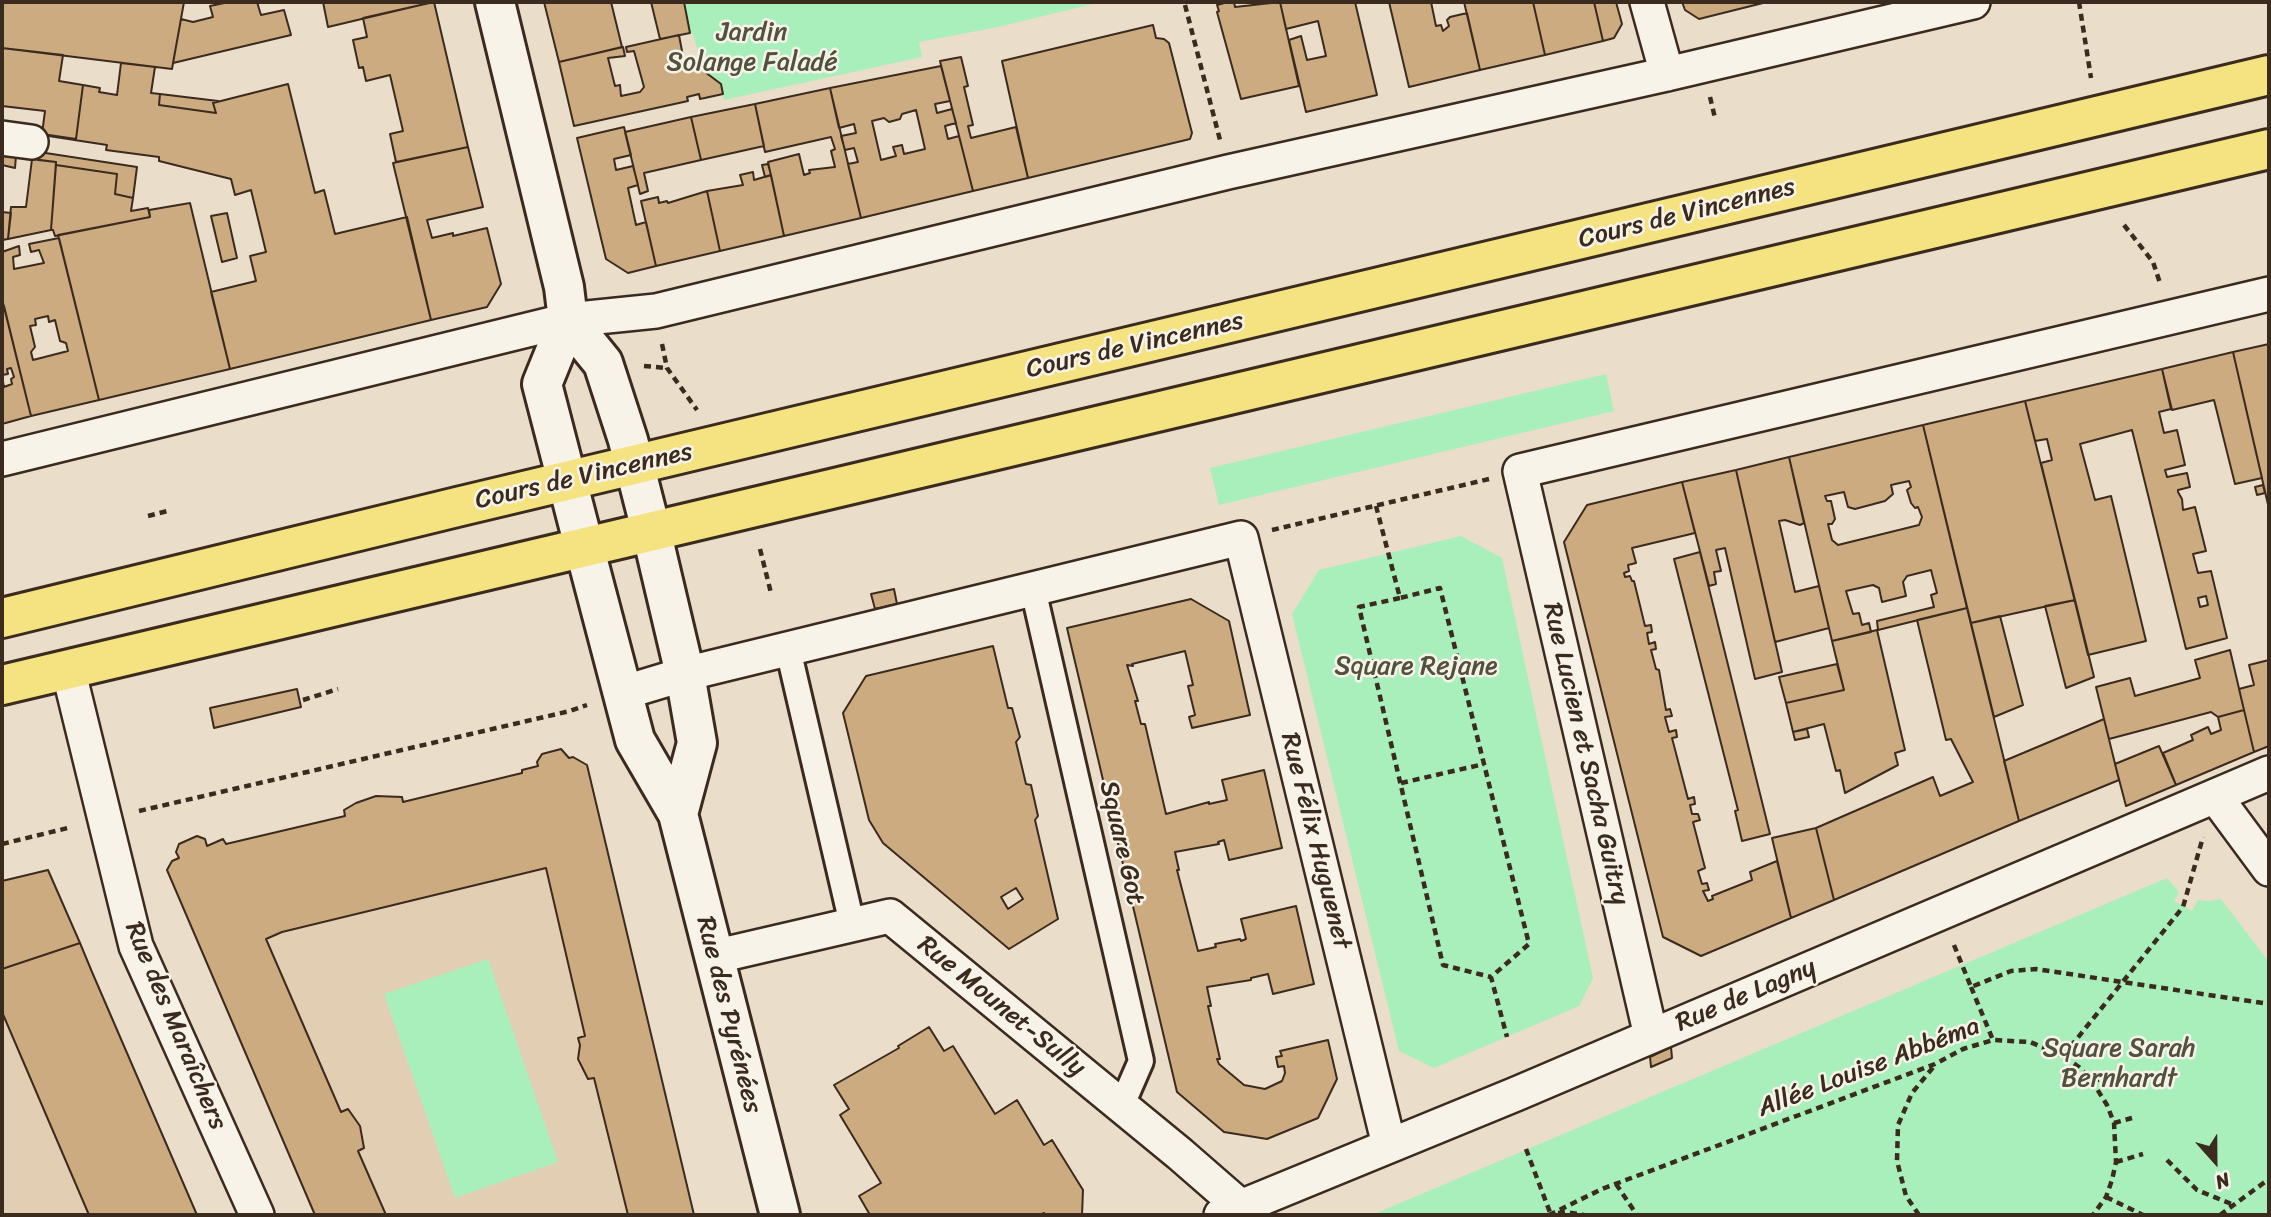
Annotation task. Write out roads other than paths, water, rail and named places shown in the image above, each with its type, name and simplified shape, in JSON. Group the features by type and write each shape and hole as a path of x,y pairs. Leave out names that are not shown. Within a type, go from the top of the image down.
{"main road":[{"path":"495,2 564,287 568,320"},
{"name":"Cours de Vincennes","path":"2,618 2269,75"},
{"path":"2,685 2269,149"},
{"name":"Rue des Pyrénées","path":"678,814 697,743 685,674 635,466 603,363 568,320 542,384 635,740 678,814 780,1215"}],"street":[{"path":"1647,2 1667,74"},
{"path":"2,459 568,320 656,311 1228,172 1667,74 1973,2"},
{"name":"Rue Lucien et Sacha Guitry","path":"1651,1036 1520,471 2269,294"},
{"name":"Rue Félix Huguenet","path":"1033,589 1241,538 1389,1145"},
{"path":"622,693 685,674 1033,589"},
{"name":"Square Got","path":"1033,589 1141,1061 1121,1107"},
{"path":"788,649 852,924"},
{"name":"Rue des Maraîchers","path":"68,668 136,946 257,1215"},
{"name":"Rue de Lagny","path":"1237,1213 1389,1145 2269,773"},
{"path":"2215,796 2269,869"},
{"name":"Rue Mounet-Sully","path":"713,957 890,916 1180,1154 1237,1213"}],"park label":[{"name":"Jardin Solange Faladé","path":"752,48"},
{"name":"Square Rejane","path":"1416,667"},
{"name":"Square Sarah Bernhardt","path":"2119,1064"}]}
